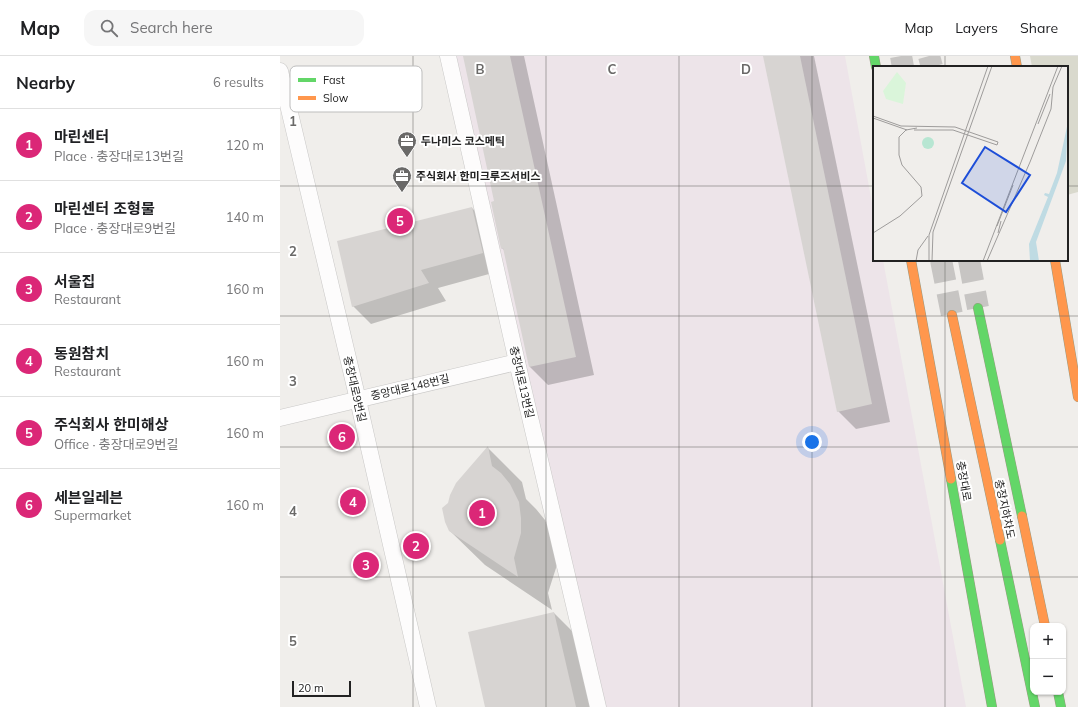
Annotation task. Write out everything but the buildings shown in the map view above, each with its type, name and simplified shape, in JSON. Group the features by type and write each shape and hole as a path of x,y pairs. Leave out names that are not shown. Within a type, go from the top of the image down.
{"main road":[{"path":"874,56 876,66"},
{"path":"1015,56 1017,66"},
{"name":"충장대로","path":"911,261 992,707"},
{"path":"1055,261 1078,396"},
{"name":"충장지하차도","path":"978,308 1043,623"},
{"name":"충장지하차도","path":"952,315 1035,707"},
{"path":"1059,695 1062,707"}],"street":[{"name":"충장대로13번길","path":"448,56 517,362 598,707"},
{"name":"충장대로9번길","path":"280,71 358,400 428,707"},
{"name":"중앙대로148번길","path":"280,418 517,362"}],"shaded area":[{"path":"456,56 845,56 873,209 873,261 883,261 966,707 606,707 525,379"},
{"path":"1030,56 1078,56 1078,192 1068,195 1068,66 1032,66"}],"tunnel":[{"path":"901,56 903,66"},
{"path":"929,56 932,66"},
{"path":"941,261 952,315"},
{"path":"969,261 978,308"}],"traffic: fast":[{"path":"874,56 876,66"},
{"path":"978,308 1022,516"},
{"path":"951,479 992,707"},
{"path":"1000,540 1035,707"},
{"path":"1059,695 1061,707"}],"traffic: slow":[{"path":"1015,56 1017,66"},
{"path":"911,261 951,479"},
{"path":"1055,261 1078,397"},
{"path":"952,315 1000,540"},
{"path":"1022,516 1044,623"}],"place":[{"name":"두나미스 코스메틱","path":"407,158"},
{"name":"주식회사 한미크루즈서비스","path":"402,193"},
{"name":"주식회사 한미해상","path":"400,221"},
{"name":"세븐일레븐","path":"342,437"},
{"name":"동원참치","path":"353,502"},
{"name":"마린센터","path":"482,513"},
{"name":"마린센터 조형물","path":"416,546"},
{"name":"서울집","path":"366,565"}]}
